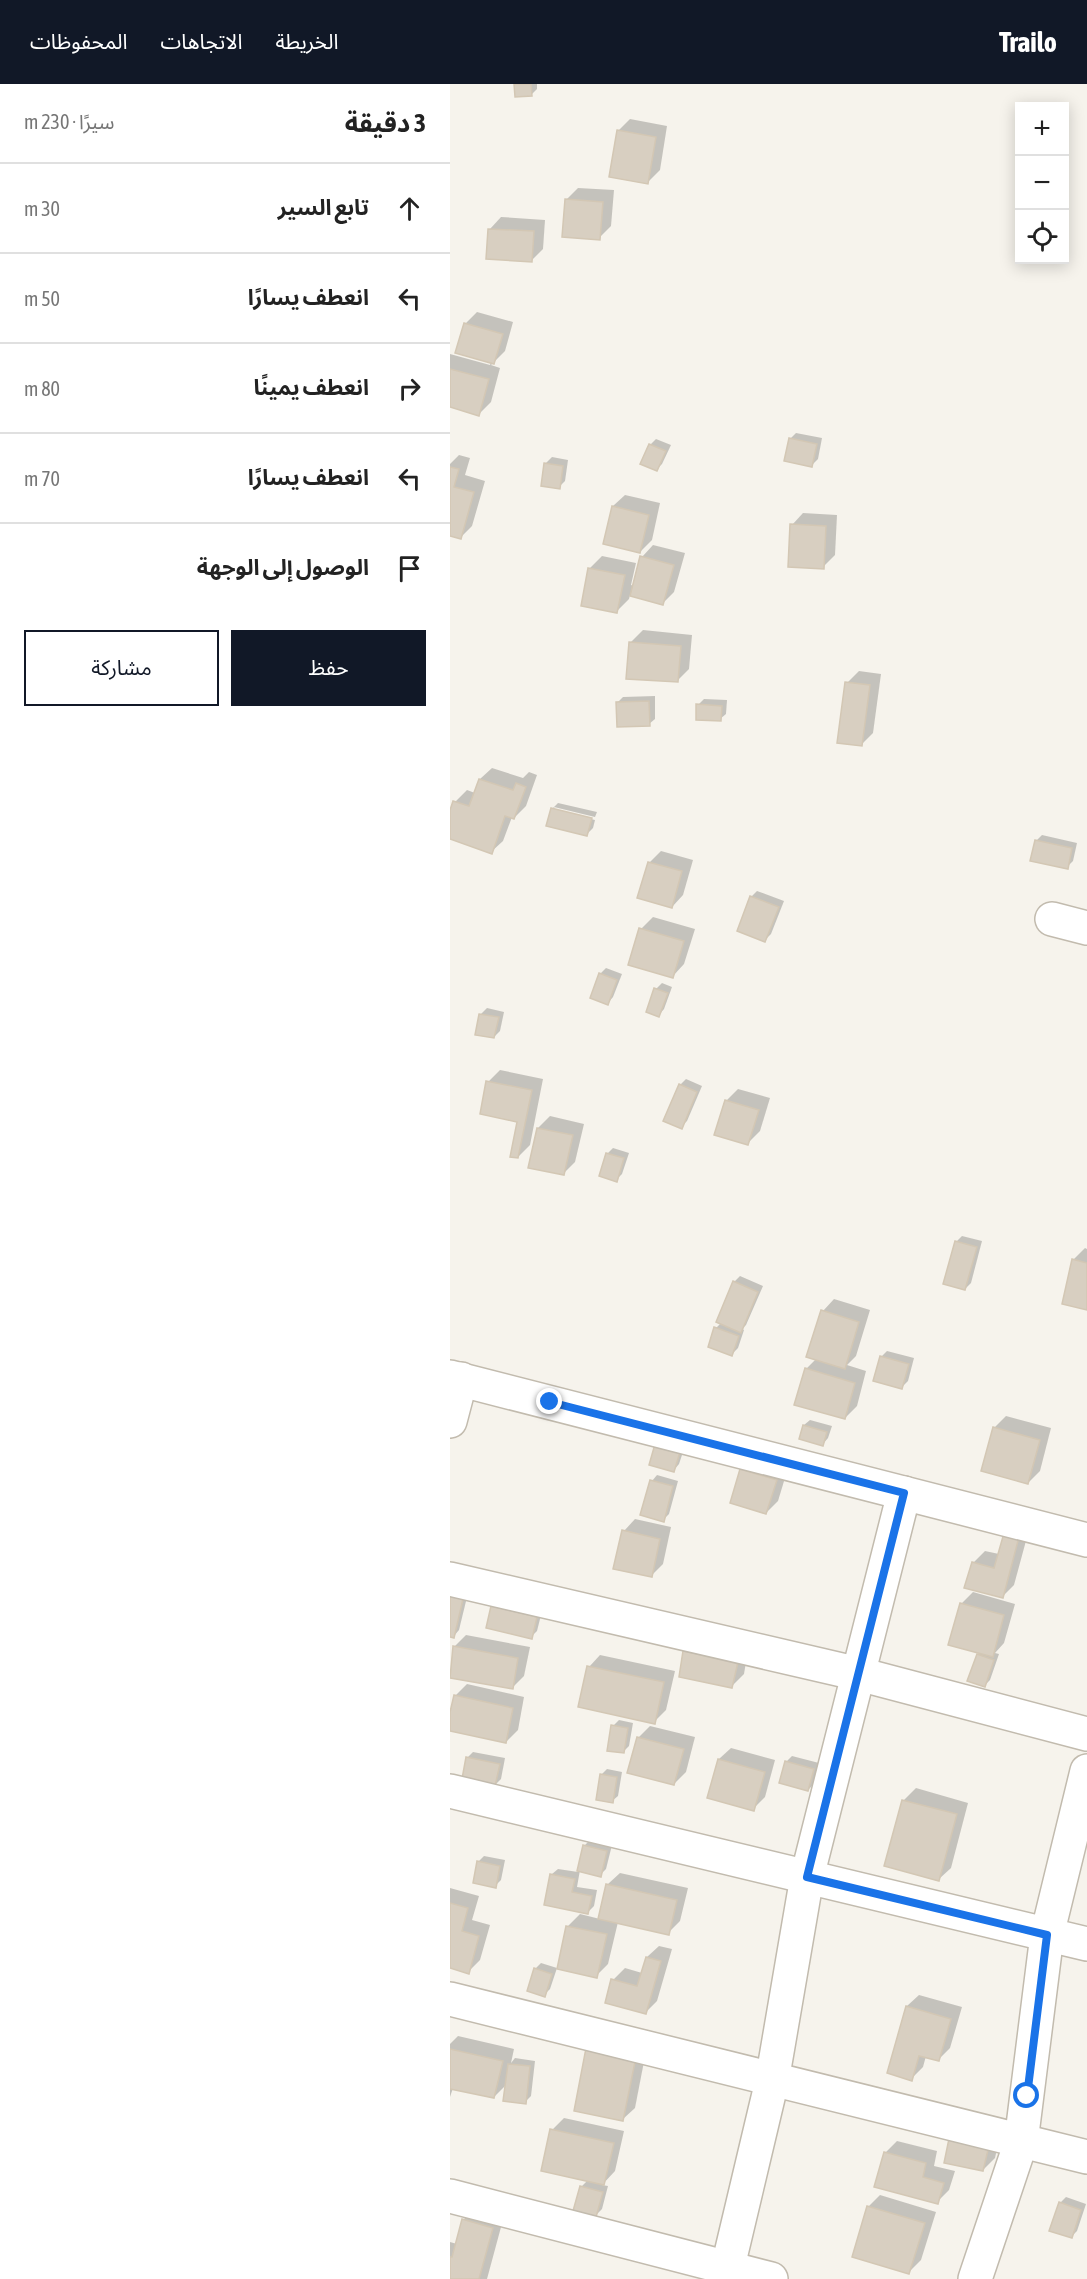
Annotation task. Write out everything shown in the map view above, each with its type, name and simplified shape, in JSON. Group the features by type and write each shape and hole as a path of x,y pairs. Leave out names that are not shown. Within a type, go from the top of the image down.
{"street":[{"path":"1052,919 1087,928"},
{"path":"450,1422 456,1378 1087,1540"},
{"path":"726,2274 772,2080 807,1877 904,1493"},
{"path":"450,1579 859,1674 1087,1734"},
{"path":"975,2279 1021,2142 1047,1935 1087,1771"},
{"path":"450,1791 1087,1944"},
{"path":"450,1999 1087,2157"},
{"path":"450,2196 726,2274 771,2279"}],"building":[{"path":"514,84 531,84 532,96 515,97"},
{"path":"617,130 656,137 648,184 609,177"},
{"path":"565,199 603,202 600,240 562,237"},
{"path":"488,229 534,231 532,262 486,259"},
{"path":"464,323 503,334 494,364 455,353"},
{"path":"450,369 489,379 479,416 450,407"},
{"path":"789,438 817,444 812,467 784,461"},
{"path":"649,444 666,451 657,471 640,464"},
{"path":"544,463 563,466 560,489 541,486"},
{"path":"450,467 459,469 454,487 474,492 461,539 450,536"},
{"path":"612,506 649,515 640,553 603,544"},
{"path":"790,524 826,526 824,569 788,567"},
{"path":"640,556 674,565 663,605 630,596"},
{"path":"588,568 625,575 617,613 581,606"},
{"path":"629,642 681,646 678,682 626,679"},
{"path":"845,682 870,685 862,746 837,743"},
{"path":"649,701 650,726 617,727 616,702"},
{"path":"696,704 722,706 721,721 696,720"},
{"path":"479,779 513,790 516,783 526,787 514,819 505,816 492,854 450,839 450,810 453,801 469,806"},
{"path":"551,808 592,818 587,836 546,826"},
{"path":"1035,840 1072,848 1068,869 1030,861"},
{"path":"648,862 682,871 672,908 637,898"},
{"path":"750,896 779,907 765,942 737,931"},
{"path":"639,928 684,941 673,978 628,965"},
{"path":"599,973 617,980 608,1005 590,998"},
{"path":"654,988 668,993 659,1017 646,1012"},
{"path":"479,1014 499,1017 494,1038 475,1035"},
{"path":"486,1081 532,1090 518,1158 510,1157 517,1122 480,1114"},
{"path":"679,1084 697,1092 682,1129 663,1121"},
{"path":"725,1100 759,1110 748,1145 714,1135"},
{"path":"537,1128 573,1135 564,1175 528,1168"},
{"path":"606,1153 624,1158 617,1182 599,1176"},
{"path":"955,1241 977,1247 965,1290 943,1284"},
{"path":"1072,1259 1087,1263 1087,1310 1062,1304"},
{"path":"733,1281 758,1292 741,1333 716,1322"},
{"path":"821,1310 859,1322 845,1369 806,1357"},
{"path":"714,1327 739,1336 732,1356 708,1347"},
{"path":"880,1356 909,1364 902,1389 873,1381"},
{"path":"805,1368 855,1383 845,1419 794,1405"},
{"path":"803,1425 827,1432 823,1446 799,1439"},
{"path":"993,1427 1040,1440 1028,1484 981,1471"},
{"path":"655,1444 680,1452 674,1472 649,1465"},
{"path":"740,1469 777,1480 766,1514 730,1503"},
{"path":"650,1480 673,1486 664,1522 640,1515"},
{"path":"622,1530 660,1539 652,1577 613,1569"},
{"path":"1004,1533 1019,1537 1003,1598 964,1588 972,1562 994,1568"},
{"path":"450,1596 463,1599 454,1638 450,1637"},
{"path":"960,1603 1004,1615 993,1657 948,1645"},
{"path":"491,1606 537,1617 532,1639 486,1628"},
{"path":"453,1646 518,1658 513,1689 450,1678"},
{"path":"683,1651 738,1662 732,1688 679,1677"},
{"path":"977,1654 994,1660 985,1687 967,1681"},
{"path":"587,1666 664,1682 655,1724 578,1707"},
{"path":"454,1695 513,1708 506,1743 450,1731 450,1712"},
{"path":"611,1725 628,1728 624,1753 607,1751"},
{"path":"637,1737 684,1749 674,1785 627,1773"},
{"path":"466,1757 500,1764 495,1786 462,1779"},
{"path":"718,1759 765,1772 754,1811 707,1798"},
{"path":"785,1761 814,1769 808,1791 779,1783"},
{"path":"600,1774 617,1777 613,1803 596,1800"},
{"path":"902,1800 957,1814 939,1881 884,1866"},
{"path":"583,1845 607,1851 601,1877 577,1871"},
{"path":"477,1861 500,1866 496,1888 473,1883"},
{"path":"550,1874 575,1879 572,1892 592,1896 588,1914 544,1905"},
{"path":"606,1884 677,1900 669,1935 598,1919"},
{"path":"450,1903 468,1908 462,1931 479,1936 469,1974 450,1968"},
{"path":"566,1926 607,1934 597,1978 557,1969"},
{"path":"646,1957 661,1961 646,2014 605,2003 611,1979 637,1986"},
{"path":"534,1968 552,1974 545,1997 527,1991"},
{"path":"906,2006 951,2019 939,2061 919,2056 912,2081 887,2073"},
{"path":"586,2048 636,2057 623,2121 574,2111"},
{"path":"450,2049 503,2061 494,2098 450,2089"},
{"path":"508,2064 530,2066 526,2104 503,2101"},
{"path":"550,2129 614,2143 604,2185 541,2171"},
{"path":"951,2129 991,2137 983,2171 944,2163"},
{"path":"884,2152 926,2163 923,2177 944,2183 938,2204 874,2187"},
{"path":"580,2186 603,2192 596,2217 573,2211"},
{"path":"1059,2202 1081,2210 1072,2238 1049,2231"},
{"path":"867,2206 925,2223 909,2274 852,2257"},
{"path":"462,2219 493,2228 479,2279 450,2279 450,2257 452,2257"}],"route":[{"path":"550,1402 904,1493 807,1877 1047,1935 1027,2096"}]}
